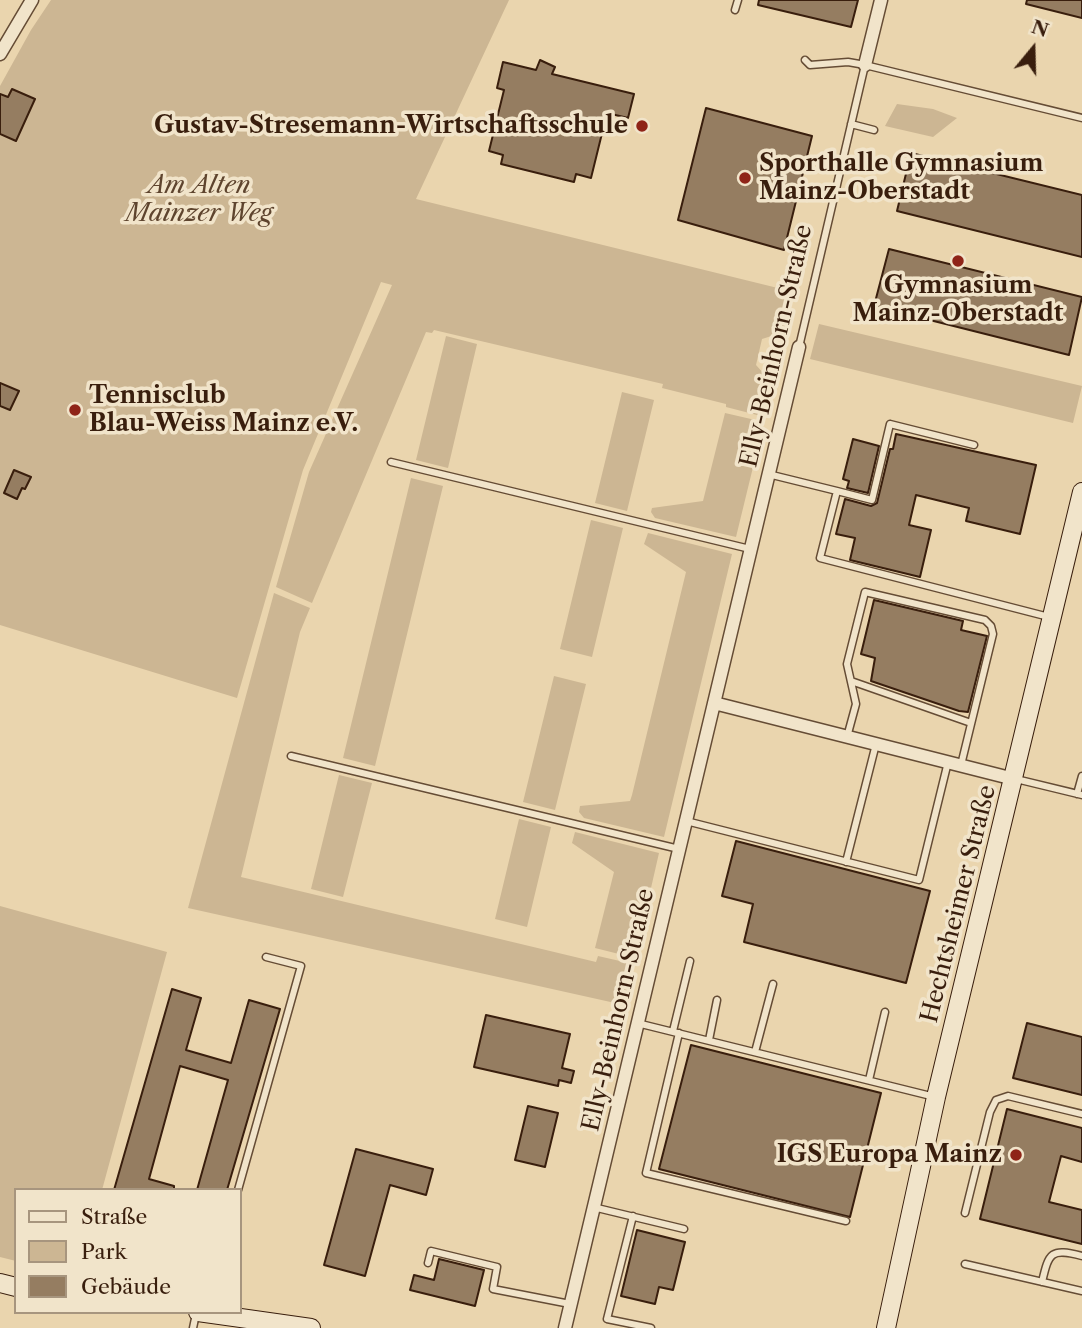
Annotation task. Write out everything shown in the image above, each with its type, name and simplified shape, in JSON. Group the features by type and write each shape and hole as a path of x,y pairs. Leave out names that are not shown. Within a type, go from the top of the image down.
{"street":[{"path":"0,54 32,0"},
{"name":"Elly-Beinhorn-Straße","path":"865,65 881,0"},
{"name":"Elly-Beinhorn-Straße","path":"565,1328 799,347"},
{"name":"Hechtsheimer Straße","path":"886,1328 936,1097 1082,492"},
{"path":"714,703 1014,779"},
{"path":"209,1314 311,1328"}],"lane":[{"path":"736,10 738,0"},
{"path":"805,60 810,65 848,62 865,65 1082,118"},
{"name":"Elly-Beinhorn-Straße","path":"799,347 865,65"},
{"path":"851,124 873,130"},
{"path":"768,474 872,500 890,424 974,445"},
{"path":"391,462 750,549"},
{"path":"837,491 820,558 1051,617"},
{"path":"686,821 919,880 954,764 971,723 993,634 991,626 985,620 865,592 847,664 856,704 847,737"},
{"path":"851,681 971,723"},
{"path":"846,862 876,744"},
{"path":"291,756 679,849"},
{"path":"1014,779 1080,795 1082,776"},
{"path":"240,1188 301,966 266,957"},
{"path":"690,961 646,1173 846,1221"},
{"path":"755,1052 773,984"},
{"path":"709,1040 718,1000"},
{"path":"870,1080 885,1012"},
{"path":"638,1023 936,1097"},
{"path":"965,1213 990,1112 996,1100 1008,1096 1082,1114"},
{"path":"593,1207 684,1229"},
{"path":"633,1216 607,1319 651,1328"},
{"path":"428,1263 431,1251 497,1267 493,1289 570,1304"},
{"path":"1042,1282 1047,1259 1055,1252 1082,1256"},
{"path":"965,1264 1082,1291"}],"green space":[{"name":"Am Alten Mainzer Weg","path":"51,0 509,0 416,199 794,292 784,332 762,339 756,365 773,384 765,417 662,388 663,384 434,330 432,333 426,332 312,603 276,587 309,472 392,285 381,282 303,470 237,698 0,625 0,86"},
{"path":"897,104 933,109 957,118 933,137 885,126"},
{"path":"819,324 1082,386 1073,423 810,359"},
{"path":"446,336 477,344 448,468 416,460"},
{"path":"622,392 654,400 627,511 595,503"},
{"path":"725,413 764,422 736,537 655,518 651,512 652,508 703,501"},
{"path":"411,478 443,486 375,766 343,758"},
{"path":"591,520 623,528 592,657 560,649"},
{"path":"648,533 732,554 664,837 584,818 579,812 580,806 630,801 632,795 686,572 644,544"},
{"path":"274,593 310,608 300,632 241,877 596,962 598,956 633,964 624,1005 188,908"},
{"path":"554,676 586,684 555,810 523,802"},
{"path":"339,775 372,783 343,897 311,889"},
{"path":"519,819 551,827 527,927 495,919"},
{"path":"575,832 659,853 635,958 595,948 614,872 572,843"},
{"path":"0,906 167,952 103,1188 14,1188 14,1260 0,1257"}],"building":[{"path":"759,0 858,0 851,27 758,5"},
{"path":"1027,0 1082,0 1082,18 1026,4"},
{"path":"540,60 555,67 552,74 634,94 628,118 607,113 591,178 576,174 574,182 501,164 503,155 489,151 504,90 497,88 503,62 536,70"},
{"path":"12,89 35,99 16,141 0,134 0,94 8,97"},
{"name":"Sporthalle Gymnasium Mainz-Oberstadt","path":"706,108 812,136 784,250 678,220"},
{"path":"911,153 1082,195 1082,257 897,211"},
{"path":"889,249 1082,297 1069,355 874,306"},
{"path":"0,383 19,391 10,410 0,406"},
{"path":"896,434 1036,465 1020,534 966,521 969,508 916,495 909,525 931,530 920,577 850,560 855,538 836,534 845,499 871,506 877,503"},
{"path":"853,439 879,446 868,493 847,488 849,481 843,479"},
{"path":"14,470 31,477 17,499 4,493"},
{"path":"874,600 963,621 961,630 987,636 968,712 871,681 875,658 861,654"},
{"path":"736,841 930,891 906,983 744,942 753,904 722,896"},
{"path":"172,989 201,998 186,1050 231,1063 249,1000 280,1009 228,1188 198,1188 228,1080 180,1066 149,1179 174,1188 115,1188"},
{"path":"486,1015 570,1034 562,1068 574,1071 571,1083 559,1080 558,1086 474,1067"},
{"path":"1027,1023 1082,1037 1082,1095 1013,1078"},
{"path":"691,1045 881,1093 850,1217 659,1169"},
{"path":"528,1106 558,1113 545,1167 515,1160"},
{"path":"1007,1109 1082,1128 1082,1162 1061,1156 1049,1202 1082,1210 1082,1244 980,1219"},
{"path":"356,1149 433,1169 426,1195 390,1185 365,1276 324,1265"},
{"path":"637,1230 685,1242 673,1290 659,1287 655,1304 621,1296"},
{"path":"439,1259 484,1270 475,1306 410,1290 414,1275 434,1280"}],"place":[{"name":"Gustav-Stresemann-Wirtschaftsschule","path":"642,126"},
{"name":"Sporthalle Gymnasium Mainz-Oberstadt","path":"745,178"},
{"name":"Gymnasium Mainz-Oberstadt","path":"958,261"},
{"name":"Tennisclub Blau-Weiss Mainz e.V.","path":"75,410"},
{"name":"IGS Europa Mainz","path":"1016,1155"}]}
